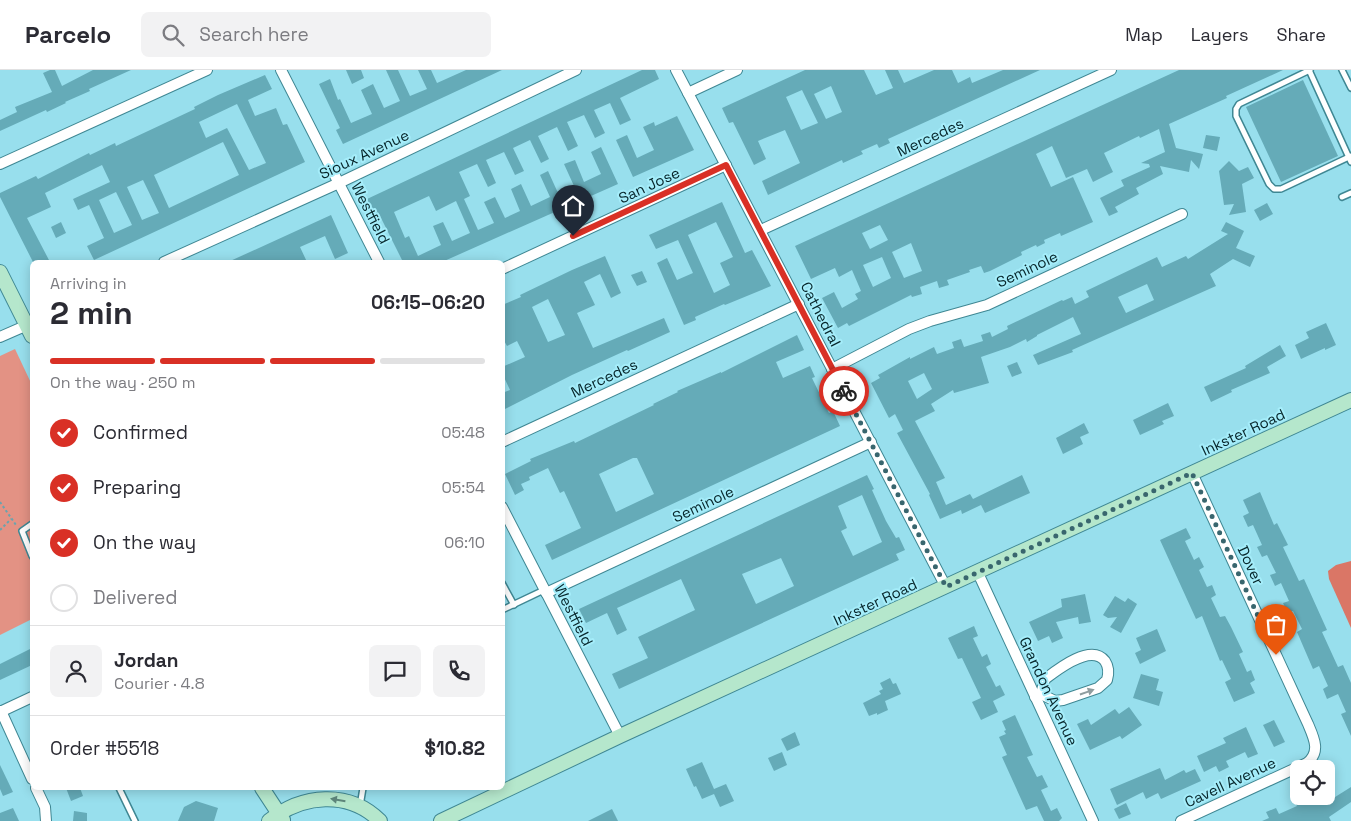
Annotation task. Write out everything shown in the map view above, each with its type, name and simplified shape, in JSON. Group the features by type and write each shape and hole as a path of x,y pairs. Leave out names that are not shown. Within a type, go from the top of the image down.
{"main road":[{"path":"0,272 30,326"},
{"name":"Inkster Road","path":"441,821 620,736 1351,400"},
{"path":"263,790 277,818 295,804 320,798 345,801 360,806 380,821"}],"street":[{"path":"0,164 207,70"},
{"name":"Westfield","path":"281,70 378,260"},
{"name":"Sioux Avenue","path":"168,260 339,183 576,70"},
{"name":"Cathedral","path":"676,70 946,587"},
{"path":"688,93 738,70"},
{"name":"Mercedes","path":"760,230 1111,70"},
{"name":"San Jose","path":"505,268 726,165"},
{"name":"Seminole","path":"832,369 909,329 987,305 1182,214"},
{"name":"Mercedes","path":"505,441 799,304"},
{"path":"0,337 30,328"},
{"name":"Seminole","path":"545,591 871,442"},
{"name":"Dover","path":"1192,473 1308,724"},
{"name":"Westfield","path":"505,513 620,736"},
{"name":"Grandon Avenue","path":"978,573 1038,695 1093,821"},
{"path":"1096,654 1100,656 1109,669 1107,680 1098,688 1055,701 1038,695 1045,679 1063,666 1083,656 1096,654"},
{"path":"30,698 1,712 30,775"},
{"name":"Cavell Avenue","path":"1181,821 1307,762 1315,754 1316,744 1308,724"},
{"path":"37,790 45,807 46,821"}],"lane":[{"path":"1310,70 1350,158 1281,189 1274,189 1269,184 1236,116 1236,109 1239,104 1310,70"},
{"path":"1342,70 1351,88"},
{"path":"1342,197 1351,193"},
{"path":"30,525 22,531 30,551"},
{"path":"505,588 514,605"},
{"path":"505,609 545,591"},
{"path":"121,790 135,821"},
{"path":"360,806 363,790"}],"path":[{"path":"0,502 11,519 22,531"},
{"path":"0,530 11,519"}],"shaded area":[{"path":"15,349 30,381 30,620 0,635 0,356"},
{"path":"1351,561 1351,628 1329,579 1328,571 1336,565"}],"building":[{"path":"55,70 62,86 93,70 131,70 89,89 90,91 47,112 46,110 0,131 0,120 17,112 15,107 52,92 43,73"},
{"path":"346,70 361,70 364,78 352,84"},
{"path":"386,70 398,70 410,96 427,89 418,70 431,70 437,83 466,70 502,70 343,144 336,130 340,128 319,84 330,79 338,100 340,99 351,123 372,114 361,90 373,84 384,108 400,101"},
{"path":"642,70 655,70 659,79 620,98 631,120 620,125 610,103 594,110 605,133 595,138 584,115 567,122 578,146 568,151 557,127 538,136 549,159 541,163 530,140 513,148 524,171 515,175 504,152 486,160 496,183 488,187 477,164 459,172 470,196 464,199 478,230 494,223 484,202 495,197 505,218 520,211 511,189 521,184 531,206 550,197 540,175 548,171 558,193 574,186 564,164 575,160 584,182 601,174 591,152 601,147 618,184 447,260 402,260 378,212 374,214 367,199","holes":["429,196 436,211 456,201 470,233 452,241 443,222 433,226 441,245 418,256 409,236 405,238 394,212"]},
{"path":"805,70 864,70 876,95 893,88 885,70 898,70 904,83 934,70 952,70 958,83 970,77 972,83 1003,70 1040,70 888,139 890,143 879,148 877,144 861,151 863,154 843,163 842,160 768,195 762,181 800,163 785,130 758,141 766,159 754,165 733,122 729,123 722,108","holes":["831,86 842,112 826,119 814,94","802,90 818,123 801,130 786,97"]},
{"path":"1179,70 1283,70 1169,124 1176,148 1203,154 1199,169 1191,160 1189,172 1160,166 1163,174 1136,188 1139,194 1115,207 1118,212 1109,216 1100,198 1124,186 1121,180 1150,167 1149,164 1141,163 1165,152 1159,129 1140,138 1139,136 1104,153 1113,172 1093,182 1087,169 1066,178 1052,146 1036,154 1051,187 1073,177 1093,222 1061,236 1060,233 1044,240 1045,243 1021,252 1022,255 990,271 984,273 981,266 947,280 949,285 939,288 937,281 920,287 922,294 912,297 911,295 849,326 847,323 838,328 822,298 834,292 842,308 858,299 855,294 861,291 852,270 839,277 835,268 811,279 795,246","holes":["880,225 888,240 870,249 862,233","911,243 922,271 904,278 892,252","882,257 891,278 873,287 863,265"]},
{"path":"265,75 272,89 248,100 255,116 276,108 283,125 287,124 305,162 94,260 87,246 104,238 89,205 78,210 73,199 110,182 102,165 45,193 51,207 27,218 49,260 32,260 0,197 0,193 36,176 38,179 89,153 90,155 115,143 116,146 195,109 194,107","holes":["237,104 266,163 249,170 227,128 206,138 199,122","223,142 239,175 169,208 154,175","143,180 159,213 142,220 127,187","116,192 132,225 114,233 99,200"]},
{"path":"1303,80 1338,156 1281,182 1246,107"},
{"path":"677,116 694,150 633,177 616,140 627,135 637,158 654,150 643,127 654,122 655,126"},
{"path":"1206,135 1220,137 1217,151 1203,148"},
{"path":"1229,161 1239,171 1248,167 1254,178 1242,184 1246,212 1229,215 1234,204 1224,205 1219,171"},
{"path":"722,202 745,253 752,250 771,286 695,317 696,320 684,325 657,263 667,258 677,280 693,273 678,240 656,249 649,235","holes":["716,222 733,257 720,263 730,285 714,293 688,235"]},
{"path":"1267,203 1273,214 1260,221 1254,210"},
{"path":"331,215 348,253 335,259 325,236 300,247 306,260 232,260"},
{"path":"61,222 66,233 56,238 51,227"},
{"path":"1226,222 1244,231 1236,248 1255,256 1250,267 1233,259 1210,274 1216,286 1072,350 1073,352 1038,365 1033,355 1081,334 1073,317 1027,342 1026,339 981,357 989,383 954,393 953,390 931,404 935,411 915,421 945,478 936,482 946,505 970,494 973,499 1022,475 1030,493 985,513 981,505 962,514 961,510 940,519 930,494 897,433 903,430 895,414 889,418 871,383 880,378 878,375 910,357 910,359 934,347 937,354 954,348 952,342 961,339 964,347 983,341 981,335 990,332 992,337 1008,329 1007,326 1062,300 1072,297 1075,304 1089,297 1086,291 1157,257 1162,267 1186,256 1188,259 1228,234 1221,231","holes":["1147,284 1154,300 1126,313 1118,297","924,373 932,389 917,399 908,381"]},
{"path":"605,256 621,293 611,298 600,274 584,282 595,305 577,313 593,348 664,318 670,332 572,375 505,409 505,392 510,390 505,379 505,366 525,357 517,341 507,346 505,342 505,304 521,297 520,295","holes":["548,299 565,335 548,342 532,307"]},
{"path":"642,271 647,282 637,286 631,275"},
{"path":"1326,323 1336,345 1301,359 1295,345 1309,338 1306,332"},
{"path":"797,335 804,350 776,362 783,378 810,366 815,377 812,378 829,413 833,411 840,426 552,560 545,545 581,528 564,491 560,493 548,468 529,477 530,480 521,484 524,490 515,495 505,474 531,461 530,459 574,441 575,443 654,405 677,391 721,373","holes":["633,458 637,458 654,494 616,512 599,474"]},
{"path":"1280,345 1286,356 1267,367 1270,373 1231,390 1232,392 1211,402 1204,387 1246,368 1245,366"},
{"path":"1017,362 1022,373 1012,377 1007,366"},
{"path":"1168,403 1174,416 1162,421 1164,424 1140,435 1133,420"},
{"path":"1084,423 1089,433 1080,437 1083,444 1063,454 1056,438"},
{"path":"867,475 886,521 896,538 899,537 905,550 896,554 899,560 619,689 612,674 648,658 638,637 695,610 681,579 617,608 627,630 617,635 607,613 586,623 579,609","holes":["862,495 882,542 853,556 841,531 847,528 838,506","781,558 794,586 756,604 742,574"]},
{"path":"1260,492 1274,525 1277,523 1288,545 1283,547 1299,581 1304,579 1327,630 1322,632 1338,667 1343,665 1351,683 1351,736 1341,714 1346,712 1338,694 1327,699 1323,689 1328,686 1319,666 1313,669 1297,632 1302,629 1293,611 1288,613 1283,603 1289,601 1281,583 1275,586 1270,575 1276,573 1267,555 1262,557 1257,547 1262,545 1253,525 1248,527 1243,516 1249,513 1243,500"},
{"path":"1186,528 1191,538 1185,541 1194,560 1199,557 1204,567 1199,570 1207,587 1212,585 1216,595 1211,598 1220,617 1225,616 1231,627 1243,652 1239,654 1247,672 1251,670 1255,680 1250,683 1255,693 1234,702 1225,682 1231,679 1222,660 1220,661 1202,616 1196,619 1160,540"},
{"path":"1085,594 1091,622 1079,624 1078,617 1056,622 1063,638 1052,643 1049,636 1038,641 1029,622 1062,607 1061,599"},
{"path":"1115,596 1125,602 1128,598 1137,604 1121,633 1110,627 1117,617 1108,618 1103,615"},
{"path":"974,626 978,636 973,638 982,657 987,654 991,664 986,667 996,687 1000,685 1005,695 993,701 998,712 981,720 972,702 981,698 962,658 958,659 948,638"},
{"path":"1157,629 1166,651 1140,664 1135,653 1141,650 1136,638"},
{"path":"30,649 30,666 0,680 0,664"},
{"path":"1141,674 1159,679 1156,690 1163,692 1159,706 1133,698"},
{"path":"890,678 893,684 896,683 901,694 885,701 888,710 869,716 863,703 881,694 879,691 883,689 880,683"},
{"path":"1129,707 1142,725 1122,739 1120,736 1090,750 1077,724 1088,719 1091,725 1115,709 1119,714"},
{"path":"1015,715 1033,755 1027,757 1037,777 1042,775 1048,787 1041,790 1051,811 1057,808 1062,818 1059,821 1044,821 1037,806 1026,810 1002,757 1007,755 999,737 1006,734 1002,721"},
{"path":"1274,720 1285,742 1274,747 1263,725"},
{"path":"1246,727 1258,754 1248,758 1245,752 1226,761 1229,767 1219,772 1216,766 1204,772 1197,756 1226,743 1223,738"},
{"path":"795,732 800,745 787,751 781,739"},
{"path":"782,752 787,765 774,771 768,758"},
{"path":"702,762 714,789 726,784 734,801 720,807 714,794 702,799 686,769"},
{"path":"0,765 13,792 3,796 0,789"},
{"path":"1160,768 1165,780 1184,770 1186,773 1195,769 1201,781 1161,799 1158,793 1146,799 1143,792 1117,805 1110,789"},
{"path":"1351,787 1351,802 1329,817 1331,821 1262,821 1269,818 1266,812 1276,808 1279,814 1296,805 1335,805 1335,797"},
{"path":"67,790 81,790 83,796 71,801"},
{"path":"196,801 218,808 214,821 178,821 184,807"},
{"path":"1126,803 1131,814 1119,819 1114,809"},
{"path":"13,808 19,821 0,821 0,813"},
{"path":"612,809 618,821 588,821"},
{"path":"74,811 87,813 87,821 73,821"}],"way so far":[{"path":"844,391 946,587 1192,473 1276,655"}],"route":[{"path":"573,236 726,165 844,391"}]}
